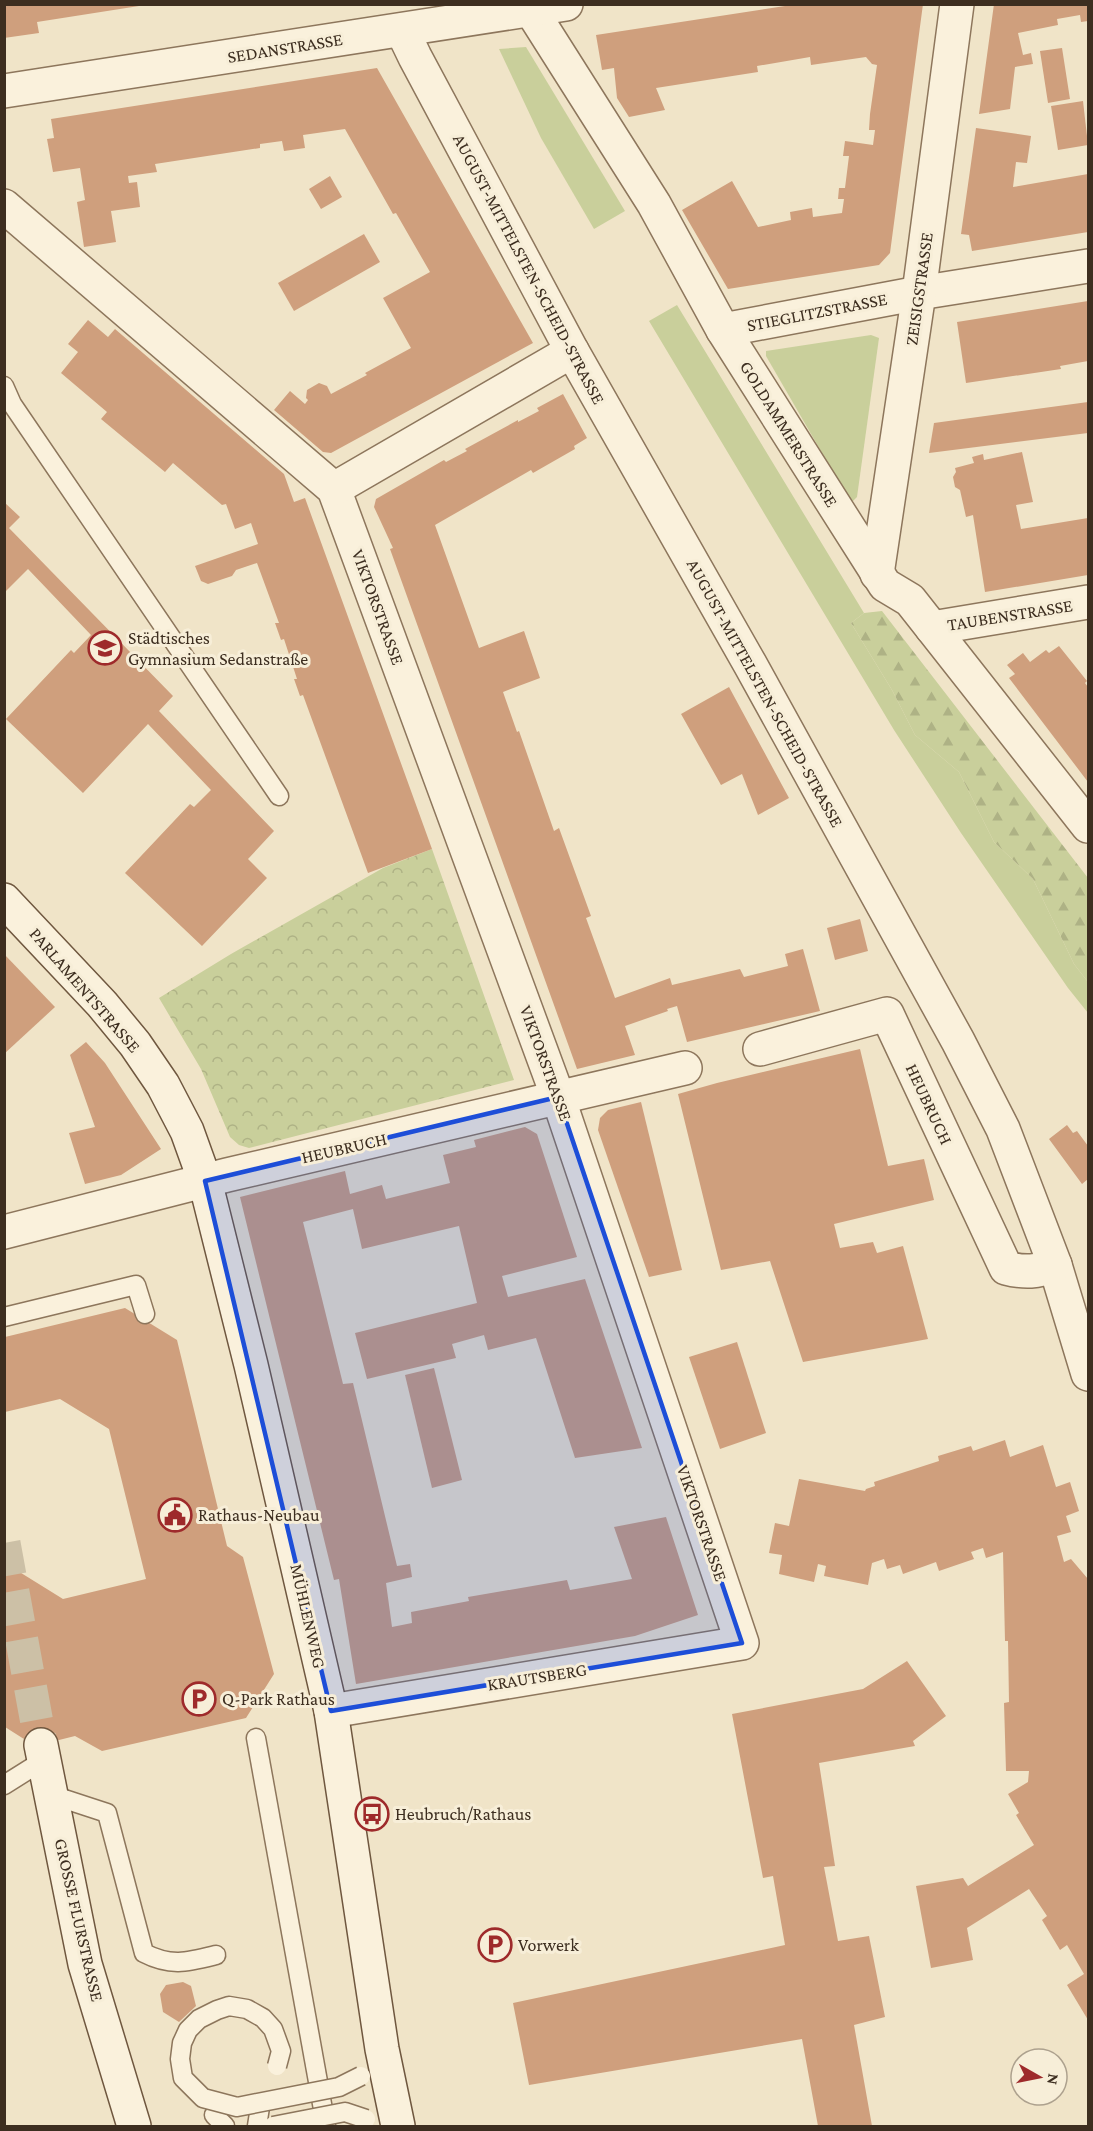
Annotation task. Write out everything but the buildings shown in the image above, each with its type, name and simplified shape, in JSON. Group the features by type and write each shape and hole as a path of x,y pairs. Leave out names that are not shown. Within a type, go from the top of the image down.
{"street":[{"name":"SEDANSTRASSE","path":"4,91 566,4"},
{"name":"ZEISIGSTRASSE","path":"877,574 919,293 957,4"},
{"name":"GOLDAMMERSTRASSE","path":"531,10 654,204 723,330 877,574 885,585 910,600 1089,826"},
{"name":"AUGUST-MITTELSTEN-SCHEID-STRASSE","path":"402,30 572,351 756,675 958,1041 1003,1129 1055,1265 1089,1374"},
{"name":"VIKTORSTRASSE","path":"4,206 334,489 558,1096 742,1643"},
{"name":"STIEGLITZSTRASSE","path":"723,330 919,293 1089,266"},
{"path":"334,489 572,351"},
{"name":"TAUBENSTRASSE","path":"932,628 1089,602"},
{"name":"PARLAMENTSTRASSE","path":"4,900 102,1004 135,1044 163,1084 187,1131 205,1181"},
{"name":"HEUBRUCH","path":"760,1049 887,1014 1006,1268 1022,1272 1038,1271 1055,1265"},
{"name":"HEUBRUCH","path":"4,1232 205,1181 558,1096 685,1068"},
{"name":"MÜHLENWEG","path":"205,1181 251,1365 331,1711 382,2049 398,2127"},
{"name":"KRAUTSBERG","path":"331,1711 742,1643"},
{"name":"GROSSE FLURSTRASSE","path":"42,1753 85,1964 134,2127"}],"lane":[{"path":"4,386 12,404 279,796"},
{"path":"4,1317 136,1285 145,1314"},
{"path":"256,1738 326,2127"},
{"path":"4,1785 42,1753"},
{"path":"52,1795 107,1813 144,1953 158,1961 184,1963 216,1954"},
{"path":"277,2066 281,2051 273,2028 263,2018 247,2009 229,2006 217,2010 200,2019 188,2030 182,2043 180,2059 183,2078 203,2098 237,2107 339,2087 361,2076 382,2049"},
{"path":"257,2127 260,2107"},
{"path":"273,2127 345,2112 371,2123"}],"highlighted area":[{"path":"558,1097 742,1643 331,1711 205,1181"}],"green space":[{"path":"526,47 625,211 594,229 541,138 499,49"},
{"path":"677,305 864,613 851,623 892,690 915,735 959,772 994,842 1033,879 1074,964 1088,982 1088,1013 1068,988 961,833 894,730 649,321"},
{"path":"871,335 879,338 857,497 853,501 848,498 766,356 766,351"},
{"path":"882,611 1088,878 1088,982 1074,964 1033,879 994,842 959,772 915,735 892,690 851,623 864,613"},
{"path":"432,849 514,1080 249,1148 239,1145 230,1137 201,1069 159,998 231,954 383,868"}],"tunnel":[{"path":"4,1543 41,1745"}],"place":[{"name":"Städtisches Gymnasium Sedanstraße","path":"105,648"},
{"name":"Rathaus-Neubau","path":"175,1515"},
{"name":"Q-Park Rathaus","path":"199,1699"},
{"name":"Heubruch/Rathaus","path":"372,1814"},
{"name":"Vorwerk","path":"495,1945"}]}
